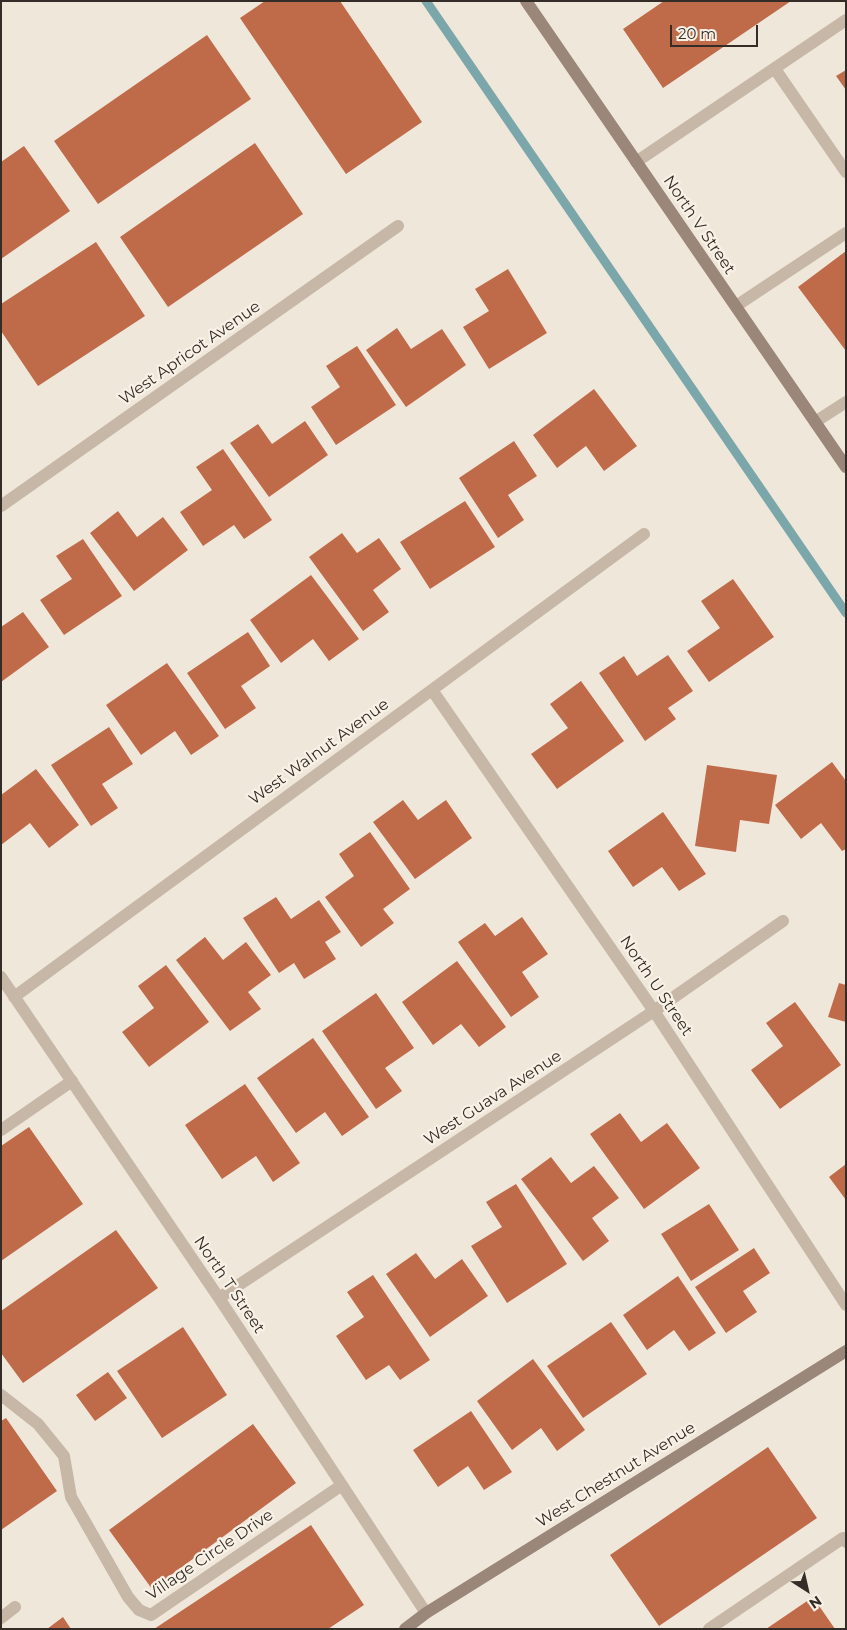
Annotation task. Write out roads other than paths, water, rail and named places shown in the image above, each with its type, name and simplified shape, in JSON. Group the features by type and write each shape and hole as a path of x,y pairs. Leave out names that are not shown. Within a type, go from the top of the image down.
{"street":[{"name":"North V Street","path":"526,1 846,467"},
{"path":"636,162 846,20"},
{"path":"775,68 846,172"},
{"name":"West Apricot Avenue","path":"1,506 398,226"},
{"path":"736,306 846,232"},
{"path":"815,422 846,402"},
{"name":"West Walnut Avenue","path":"14,997 644,534"},
{"name":"North U Street","path":"432,690 654,1011 846,1304"},
{"name":"West Guava Avenue","path":"219,1298 654,1011 783,921"},
{"name":"North T Street","path":"1,977 219,1298 426,1614"},
{"path":"1,1130 72,1081"},
{"name":"West Chestnut Avenue","path":"405,1629 846,1351"},
{"name":"Village Circle Drive","path":"1,1395 38,1424 64,1456 71,1497 128,1597 139,1610 151,1615 342,1484"},
{"path":"709,1629 843,1538 846,1542"},
{"path":"1,1618 16,1608"}],"waterway":[{"path":"426,1 846,613"}]}
